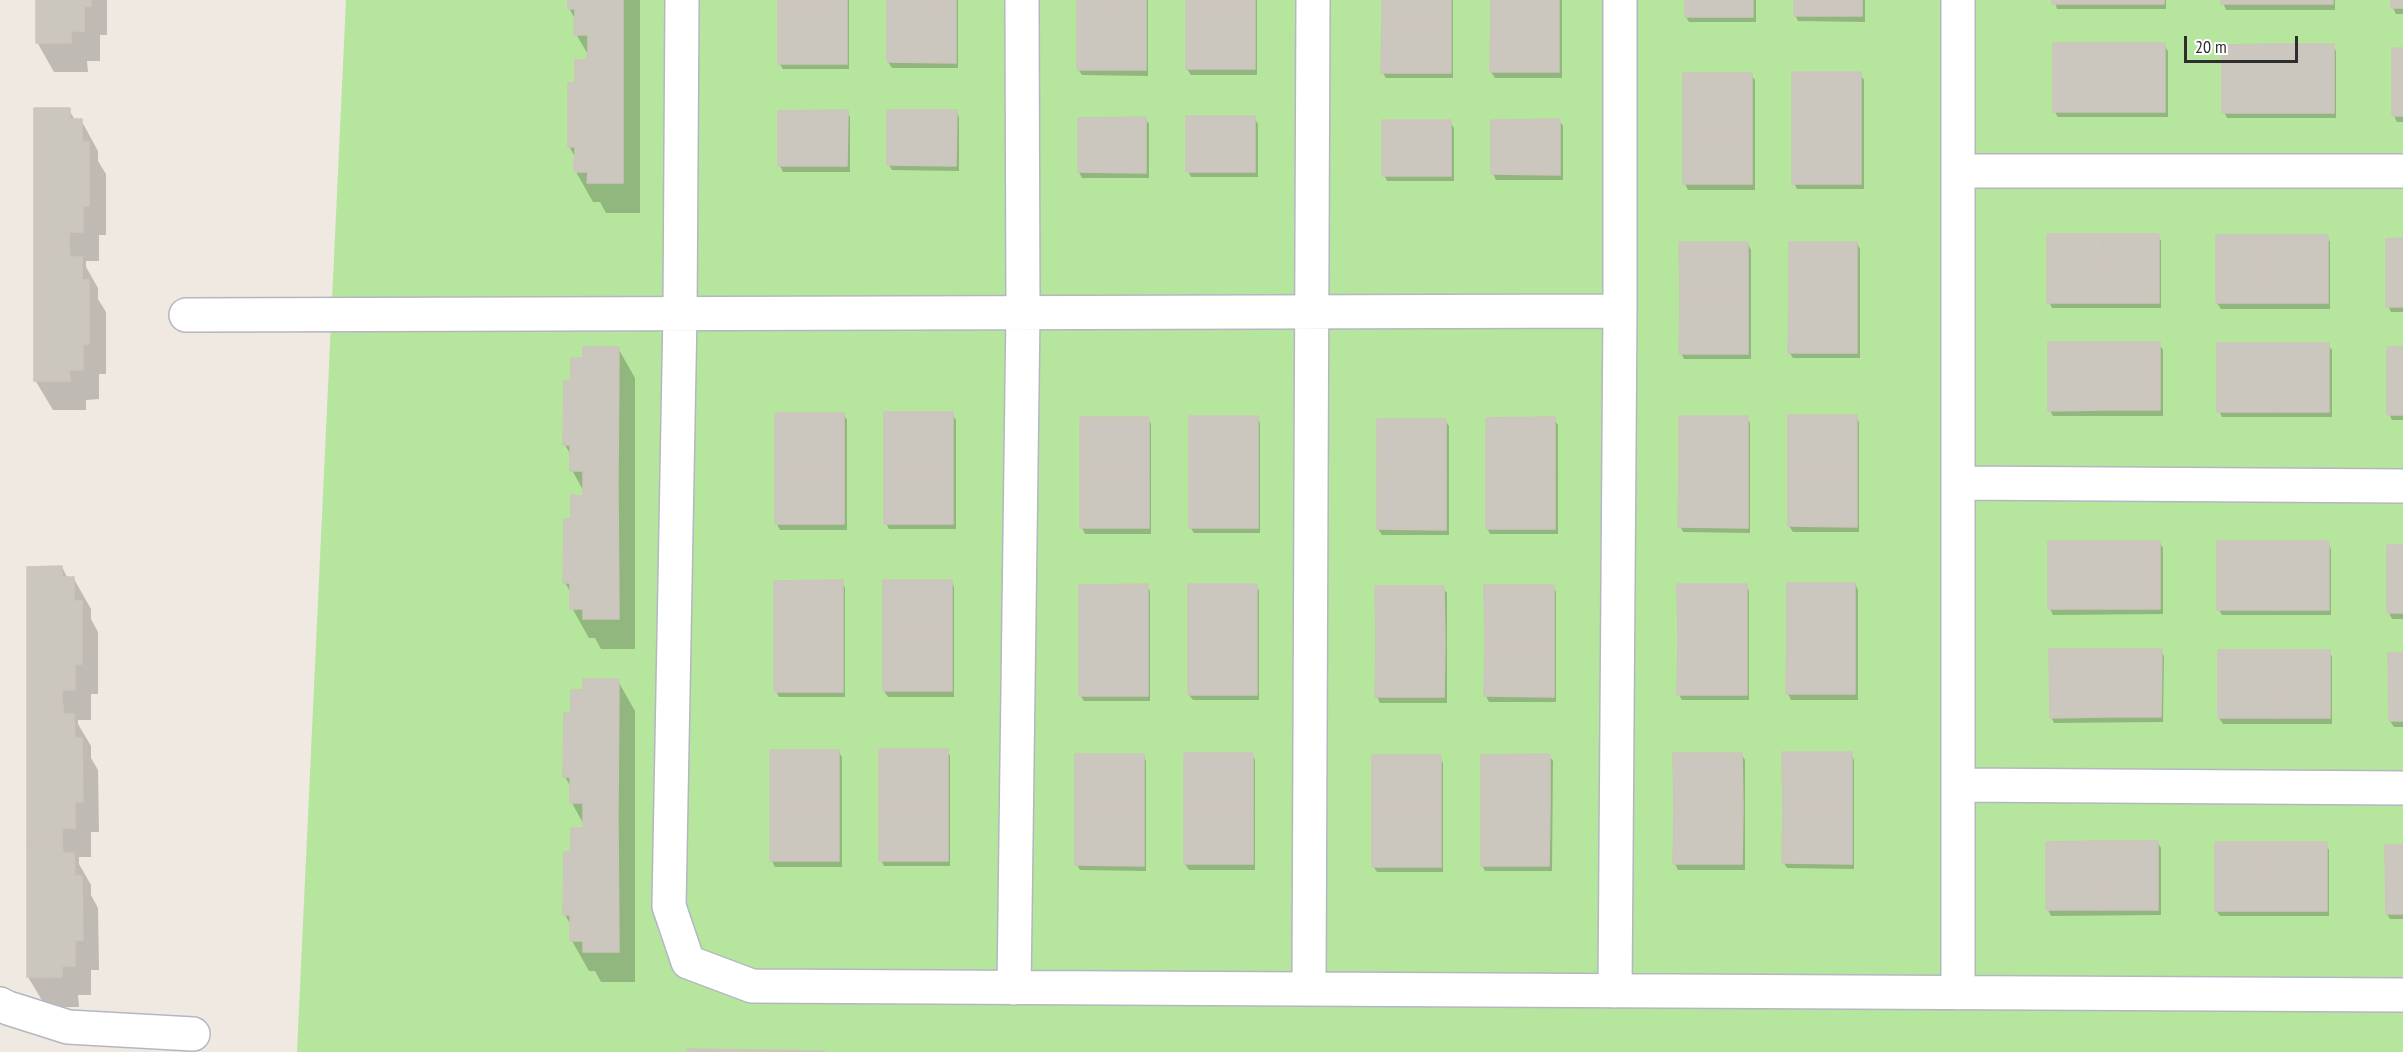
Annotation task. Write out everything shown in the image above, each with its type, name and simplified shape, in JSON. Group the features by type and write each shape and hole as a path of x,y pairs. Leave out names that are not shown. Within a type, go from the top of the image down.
{"lane":[{"path":"682,0 680,314 669,906 688,962 752,986 2403,995"},
{"path":"1014,988 1023,313 1022,0"},
{"path":"1308,989 1313,0"},
{"path":"1615,991 1620,0"},
{"path":"1958,0 1958,993"},
{"path":"1959,171 2403,171"},
{"path":"186,315 1620,311"},
{"path":"1958,483 2403,486"},
{"path":"1958,785 2403,788"},
{"path":"0,1004 68,1027 193,1034"}],"green space":[{"path":"346,0 2403,0 2403,1052 297,1052"}],"building":[{"path":"36,0 91,0 91,6 84,6 84,31 71,31 71,43 36,43"},
{"path":"568,0 623,0 623,48 588,48 588,35 574,35 575,9 568,9"},
{"path":"778,0 847,0 847,8 778,8"},
{"path":"887,0 956,0 956,7 887,8"},
{"path":"1077,0 1146,0 1146,14 1077,15"},
{"path":"1186,0 1255,0 1255,14 1186,14"},
{"path":"1382,0 1451,0 1451,18 1382,18"},
{"path":"1491,0 1559,0 1559,16 1491,17"},
{"path":"1685,0 1753,0 1753,17 1685,17"},
{"path":"1794,0 1862,0 1862,16 1794,16"},
{"path":"2052,0 2108,0 2108,4 2052,4"},
{"path":"2108,0 2164,0 2164,4 2108,4"},
{"path":"2221,0 2277,0 2277,4 2221,4"},
{"path":"2277,0 2333,0 2333,4 2277,4"},
{"path":"2391,0 2403,0 2403,8 2391,8"},
{"path":"956,7 956,63 887,62 887,8"},
{"path":"778,8 847,8 847,64 778,64"},
{"path":"1146,14 1146,70 1077,70 1077,15"},
{"path":"1186,14 1255,14 1255,69 1186,69"},
{"path":"1559,16 1559,72 1490,72 1491,17"},
{"path":"1382,18 1451,18 1451,73 1381,73"},
{"path":"2053,43 2109,43 2110,112 2053,112"},
{"path":"2109,43 2165,43 2165,112 2110,112"},
{"path":"2278,44 2279,113 2222,113 2222,45"},
{"path":"2278,44 2334,44 2334,113 2279,113"},
{"path":"588,48 623,48 623,183 587,183 588,172 574,172 575,147 568,147 568,83 575,83 575,60 587,60"},
{"path":"2392,48 2403,48 2403,116 2392,116"},
{"path":"1792,72 1861,72 1861,128 1792,128"},
{"path":"1683,73 1752,73 1752,129 1683,129"},
{"path":"34,108 70,108 70,119 82,119 82,142 89,142 89,206 83,206 83,232 69,232 69,245 34,245"},
{"path":"848,110 847,166 778,166 778,111"},
{"path":"887,110 957,110 956,166 887,165"},
{"path":"1186,116 1255,116 1255,172 1186,172"},
{"path":"1146,117 1146,173 1078,172 1078,118"},
{"path":"1560,119 1560,175 1491,174 1491,120"},
{"path":"1382,120 1451,120 1451,176 1382,176"},
{"path":"1792,128 1861,128 1861,184 1792,184"},
{"path":"1683,129 1752,129 1752,184 1683,184"},
{"path":"2047,234 2103,234 2104,303 2047,303"},
{"path":"2103,234 2159,234 2159,303 2104,303"},
{"path":"2216,235 2272,235 2272,303 2216,303"},
{"path":"2272,235 2328,235 2328,303 2272,303"},
{"path":"2403,238 2403,307 2386,307 2386,239"},
{"path":"1679,242 1748,242 1748,298 1680,298"},
{"path":"1789,242 1857,242 1857,297 1789,298"},
{"path":"34,245 69,245 70,257 82,257 82,280 89,280 89,344 83,344 83,370 69,370 70,381 34,381"},
{"path":"1857,297 1857,353 1788,353 1789,298"},
{"path":"1680,298 1748,298 1748,354 1679,354"},
{"path":"2048,342 2104,342 2105,410 2048,411"},
{"path":"2104,342 2160,342 2160,410 2105,410"},
{"path":"2217,343 2273,343 2274,412 2217,412"},
{"path":"2273,343 2329,343 2329,412 2274,412"},
{"path":"583,347 619,347 618,485 583,484 583,471 570,471 570,445 563,445 564,381 571,381 571,358 583,358"},
{"path":"2387,347 2403,347 2403,415 2387,415"},
{"path":"884,412 953,412 953,468 884,468"},
{"path":"775,413 844,413 844,469 775,469"},
{"path":"1788,415 1857,415 1857,471 1788,471"},
{"path":"1189,416 1258,416 1258,471 1189,472"},
{"path":"1679,416 1748,416 1748,471 1679,472"},
{"path":"1080,417 1149,417 1149,473 1080,473"},
{"path":"1555,417 1555,473 1486,474 1486,418"},
{"path":"1377,419 1446,419 1446,474 1377,475"},
{"path":"884,468 953,468 953,524 884,524"},
{"path":"775,469 844,469 844,524 775,524"},
{"path":"1258,471 1258,528 1189,528 1189,472"},
{"path":"1748,471 1748,528 1678,527 1679,472"},
{"path":"1788,471 1857,471 1857,527 1788,526"},
{"path":"1080,473 1149,473 1149,528 1080,528"},
{"path":"1555,473 1555,529 1486,529 1486,474"},
{"path":"1446,474 1446,530 1377,529 1377,475"},
{"path":"583,484 618,485 619,619 583,619 583,609 570,609 570,583 563,583 564,519 571,519 571,495 583,496"},
{"path":"2048,541 2104,541 2105,609 2048,609"},
{"path":"2104,541 2160,541 2160,609 2105,609"},
{"path":"2217,541 2273,541 2274,610 2217,610"},
{"path":"2273,541 2329,541 2329,610 2274,610"},
{"path":"2387,545 2403,545 2403,613 2387,613"},
{"path":"62,566 62,577 74,577 74,601 82,601 82,664 75,664 75,690 62,690 62,704 27,704 27,567"},
{"path":"843,580 843,636 774,637 774,581"},
{"path":"883,580 952,580 952,636 883,636"},
{"path":"1787,583 1855,583 1855,638 1787,639"},
{"path":"1148,584 1148,640 1079,641 1079,585"},
{"path":"1188,584 1257,584 1257,640 1188,640"},
{"path":"1677,584 1747,584 1747,639 1678,640"},
{"path":"1484,585 1554,585 1554,641 1485,641"},
{"path":"1375,586 1444,586 1445,641 1376,642"},
{"path":"843,636 843,692 774,692 774,637"},
{"path":"883,636 952,636 952,691 883,691"},
{"path":"1855,638 1855,694 1786,694 1787,639"},
{"path":"1747,639 1747,695 1677,695 1678,640"},
{"path":"1148,640 1148,696 1079,696 1079,641"},
{"path":"1188,640 1257,640 1257,695 1188,695"},
{"path":"1445,641 1444,697 1375,697 1376,642"},
{"path":"1485,641 1554,641 1554,697 1484,696"},
{"path":"2049,649 2105,649 2106,717 2050,718"},
{"path":"2105,649 2162,649 2161,717 2106,717"},
{"path":"2218,650 2274,650 2275,718 2218,718"},
{"path":"2274,650 2330,650 2330,718 2275,718"},
{"path":"2388,653 2403,653 2403,721 2389,721"},
{"path":"583,679 619,679 618,817 583,817 583,803 570,803 570,777 563,777 564,713 571,714 571,690 583,690"},
{"path":"27,704 63,704 63,714 74,714 75,738 82,738 83,802 75,802 75,828 62,828 62,842 27,842"},
{"path":"879,749 948,749 948,805 879,805"},
{"path":"770,750 839,750 839,806 770,806"},
{"path":"1782,752 1852,752 1852,808 1783,808"},
{"path":"1184,753 1253,753 1253,809 1184,809"},
{"path":"1673,753 1742,753 1743,808 1674,809"},
{"path":"1075,754 1144,754 1144,810 1075,810"},
{"path":"1550,754 1550,810 1481,811 1481,755"},
{"path":"1372,755 1441,755 1441,811 1372,811"},
{"path":"879,805 948,805 948,861 879,861"},
{"path":"770,806 839,806 839,861 770,861"},
{"path":"1743,808 1742,864 1673,864 1674,809"},
{"path":"1783,808 1852,808 1852,864 1782,863"},
{"path":"1184,809 1253,809 1253,864 1184,864"},
{"path":"1075,810 1144,810 1144,866 1075,865"},
{"path":"1550,810 1549,866 1481,866 1481,811"},
{"path":"1372,811 1441,811 1441,867 1372,867"},
{"path":"583,817 618,817 619,952 583,952 583,941 570,941 570,915 563,915 564,852 571,852 571,828 583,828"},
{"path":"2102,841 2103,910 2046,910 2046,842"},
{"path":"2102,841 2158,841 2158,910 2103,910"},
{"path":"27,842 62,842 63,853 74,853 75,876 82,876 83,940 75,940 75,966 62,966 62,977 27,977"},
{"path":"2215,842 2271,842 2272,911 2215,911"},
{"path":"2271,842 2327,842 2327,911 2272,911"},
{"path":"2385,845 2403,845 2403,914 2386,914"},
{"path":"687,1049 825,1051 687,1052"}]}
